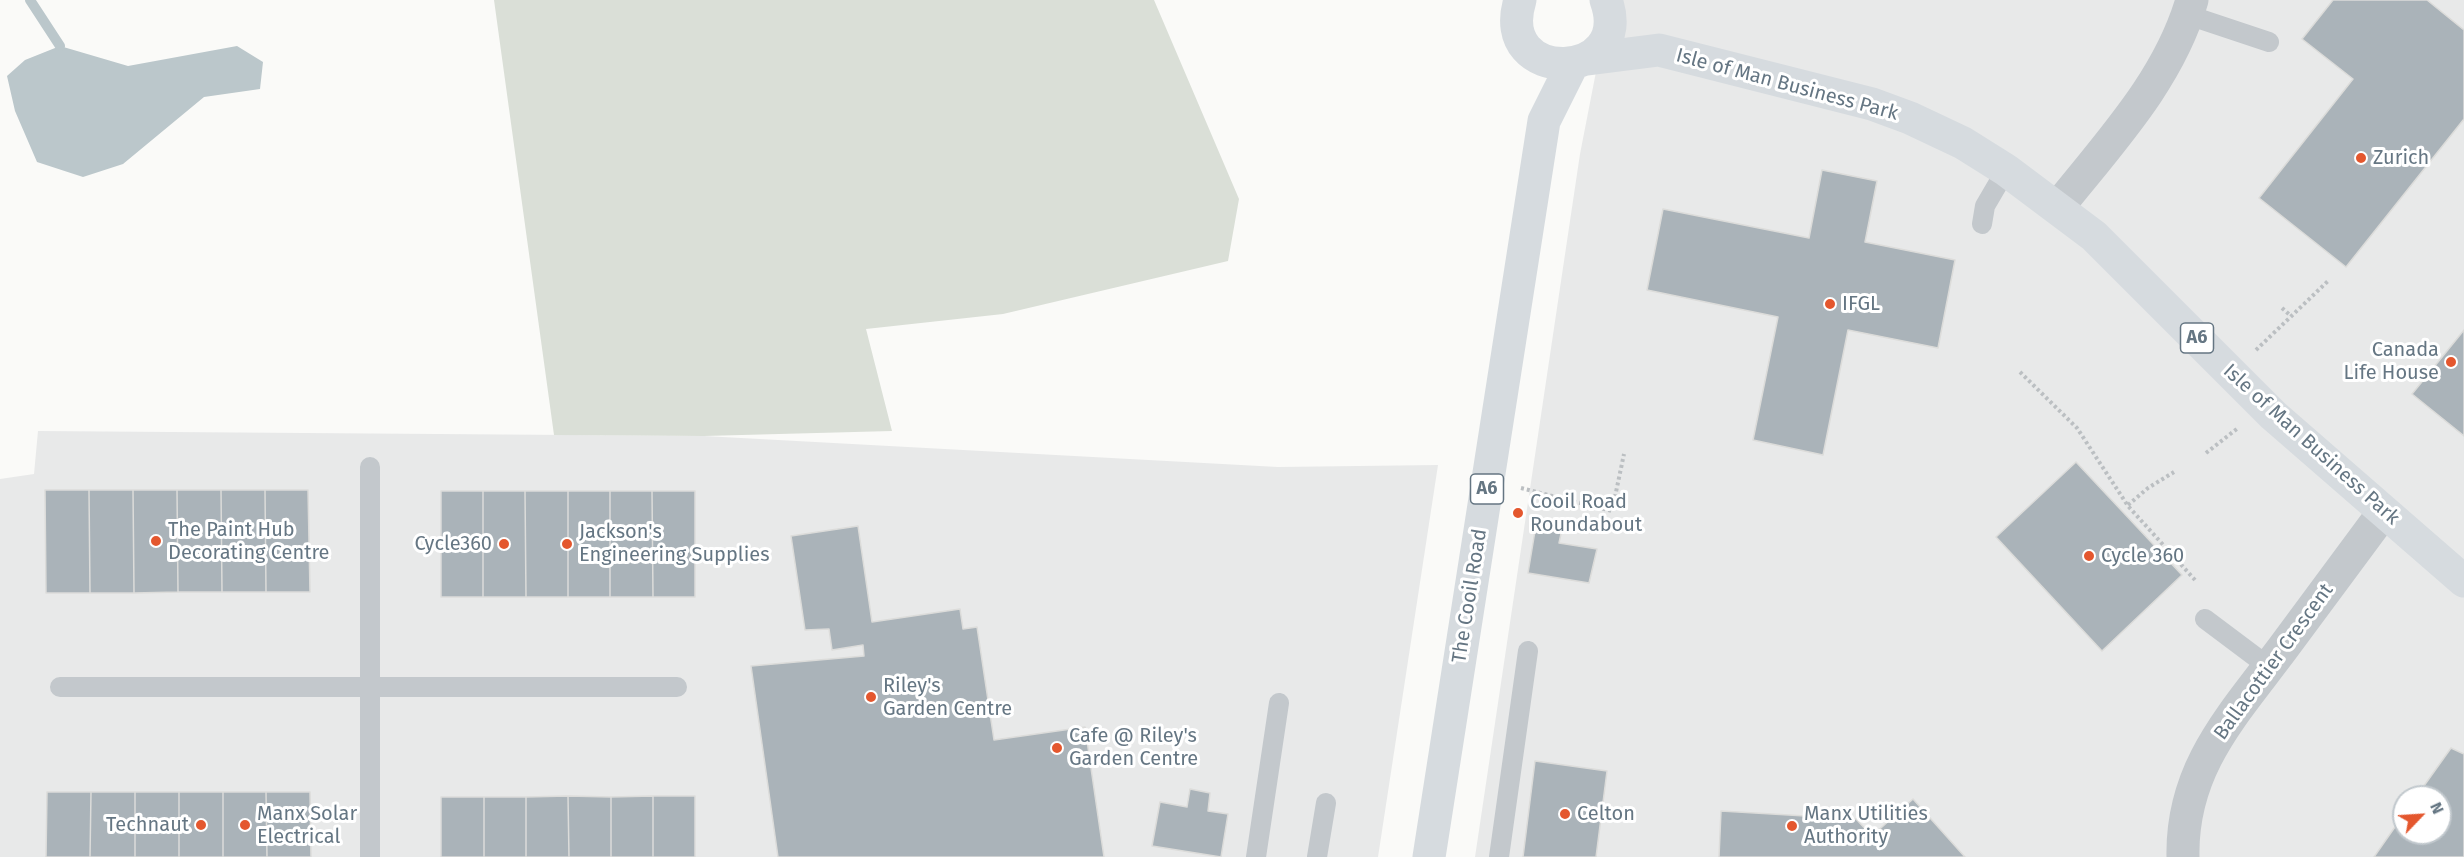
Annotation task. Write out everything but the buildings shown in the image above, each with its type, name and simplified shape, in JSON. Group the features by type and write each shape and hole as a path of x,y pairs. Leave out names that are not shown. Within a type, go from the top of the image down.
{"highway":[{"path":"1520,0 1516,16 1518,31 1524,45 1535,56"},
{"name":"Isle of Man Business Park","path":"1608,5 1659,50"},
{"name":"The Cooil Road","path":"1544,121 1580,62 1599,50 1610,24 1608,5"},
{"name":"Isle of Man Business Park","path":"1535,56 1552,64 1659,50 1872,104 1910,118 1963,143 2006,170 2094,236 2273,415 2383,513 2464,581"},
{"name":"The Cooil Road","path":"1429,857 1544,121 1535,56"}],"street":[{"path":"2058,207 2155,83 2190,7"},
{"name":"Ballacottier Crescent","path":"2183,857 2186,814 2199,773 2226,721 2383,513"}],"lane":[{"path":"2190,7 2270,42"},
{"path":"1982,224 1985,206 2006,170"},
{"path":"370,467 370,857"},
{"path":"2205,619 2269,667"},
{"path":"1499,857 1528,651"},
{"path":"60,687 677,687"},
{"path":"1256,857 1279,703"},
{"path":"1317,857 1326,803"}],"path":[{"path":"2249,357 2328,281"},
{"path":"2282,308 2291,316"},
{"path":"2020,372 2077,428 2128,506 2195,580"},
{"path":"2205,453 2245,422"},
{"path":"1488,479 1612,511 1624,454"},
{"path":"2128,506 2148,488 2174,472"}],"shaded area":[{"path":"494,0 1154,0 1239,199 1228,261 1003,314 866,329 892,431 704,436 554,435"},
{"path":"1610,0 2464,0 2464,857 1475,857 1580,154"},
{"path":"60,46 128,66 237,46 263,62 260,89 204,97 123,164 83,177 37,162 15,111 7,76 25,60"},
{"path":"38,431 704,436 1278,467 1438,465 1378,857 0,857 0,479 34,474"}],"waterway":[{"path":"30,0 60,46"}],"place":[{"name":"Zurich","path":"2361,158"},
{"name":"IFGL","path":"1830,304"},
{"name":"Canada Life House","path":"2451,362"},
{"name":"Cooil Road Roundabout","path":"1518,513"},
{"name":"The Paint Hub Decorating Centre","path":"156,541"},
{"name":"Cycle360","path":"504,544"},
{"name":"Jackson's Engineering Supplies","path":"567,544"},
{"name":"Cycle 360","path":"2089,556"},
{"name":"Riley's Garden Centre","path":"871,697"},
{"name":"Cafe @ Riley's Garden Centre","path":"1057,748"},
{"name":"Celton","path":"1565,814"},
{"name":"Technaut","path":"201,825"},
{"name":"Manx Solar Electrical","path":"245,825"},
{"name":"Manx Utilities Authority","path":"1792,826"}]}
